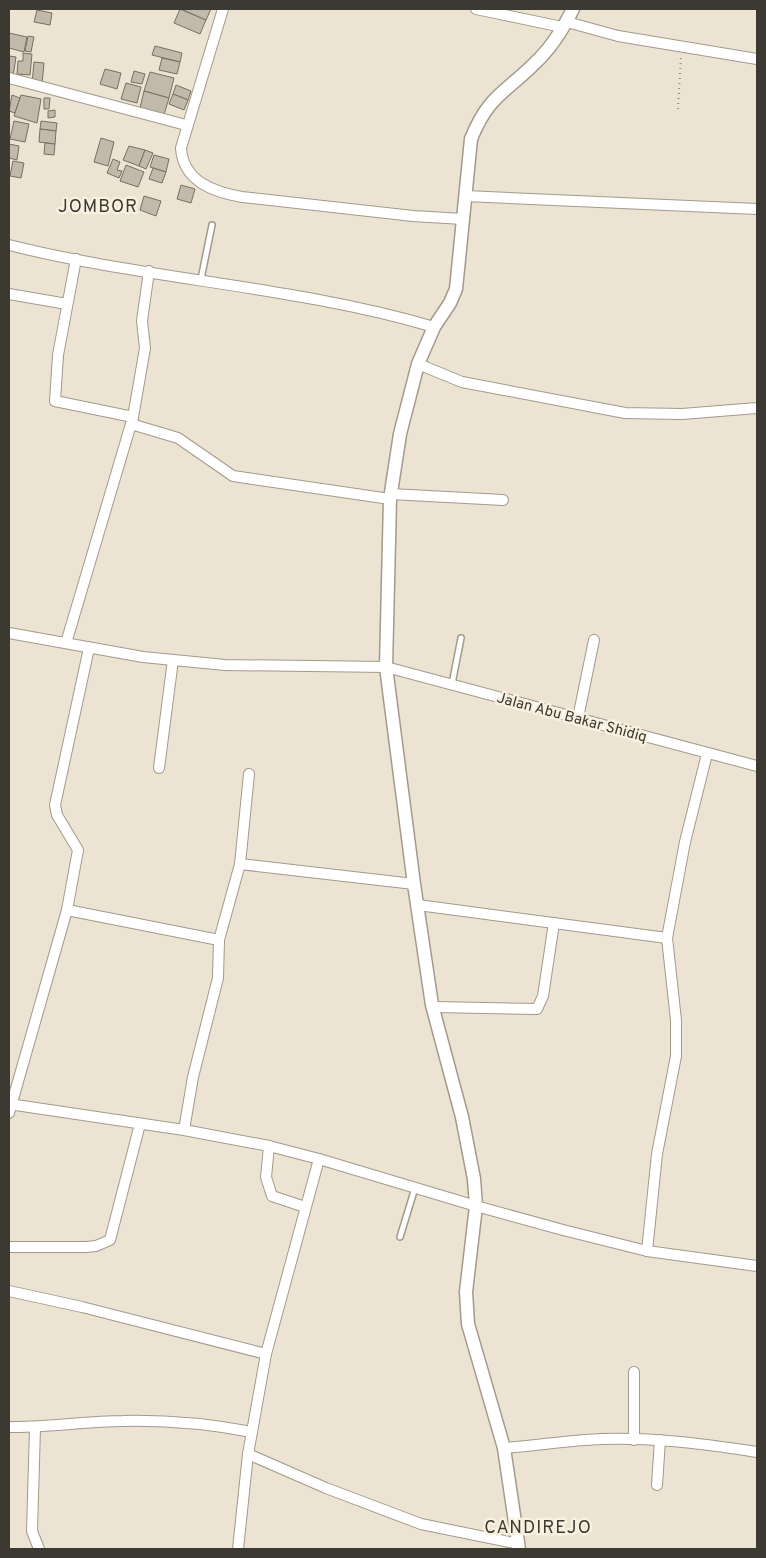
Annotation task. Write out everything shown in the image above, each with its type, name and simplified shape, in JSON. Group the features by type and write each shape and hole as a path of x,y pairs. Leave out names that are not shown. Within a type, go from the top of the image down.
{"street":[{"path":"222,9 186,125 181,148 182,161 187,171 220,193 359,210 463,219"},
{"path":"476,9 564,24 618,36 757,59"},
{"path":"248,1454 326,1488 421,1524 519,1546 504,1448 468,1324 465,1305 476,1206 474,1179 462,1117 433,1007 414,884 386,667 391,497 400,434 418,364 434,327 450,303 456,288 471,139 480,116 496,96 536,62 573,9"},
{"path":"9,78 186,125"},
{"path":"465,196 757,209"},
{"path":"9,245 76,259 336,302 390,314 434,327"},
{"path":"76,259 58,355 55,401 132,420 178,438 232,476 391,497 503,500"},
{"path":"66,643 132,420 145,348 142,320 150,270"},
{"path":"9,294 67,304"},
{"path":"418,364 462,382 625,413 682,414 736,408 757,408"},
{"name":"Jalan Abu Bakar Shidiq","path":"9,633 89,648 225,665 302,668 386,667 757,766"},
{"path":"578,718 594,640"},
{"path":"89,648 55,805 57,815 78,850 67,910 9,1107 184,1130 269,1146 476,1206 647,1250 757,1266"},
{"path":"159,768 173,660"},
{"path":"647,1250 657,1154 676,1056 676,1020 667,938 685,842 707,754"},
{"path":"184,1130 193,1077 218,978 219,940 240,864 249,774"},
{"path":"240,864 414,884"},
{"path":"418,905 667,938"},
{"path":"67,910 219,940"},
{"path":"433,1007 537,1009 543,996 554,923"},
{"path":"9,1247 86,1247 96,1246 110,1240 140,1124"},
{"path":"269,1146 266,1177 272,1196 305,1207"},
{"path":"238,1549 248,1454 266,1354 319,1159"},
{"path":"9,1291 82,1307 266,1354"},
{"path":"634,1372 634,1440"},
{"path":"9,1427 35,1428 122,1420 209,1424 252,1432"},
{"path":"35,1428 32,1531 39,1549"},
{"path":"504,1448 586,1440 660,1440 701,1442 757,1452"},
{"path":"657,1485 660,1440"}],"lane":[{"path":"201,280 212,225"},
{"path":"452,684 461,638"},
{"path":"400,1237 415,1188"}],"path":[{"path":"678,109 681,47"}],"building":[{"path":"180,9 206,20 200,34 174,23"},
{"path":"181,9 211,9 206,20"},
{"path":"37,10 52,13 50,25 34,22"},
{"path":"9,33 27,37 24,52 9,48"},
{"path":"28,36 34,37 31,52 25,51"},
{"path":"155,46 182,53 180,62 152,55"},
{"path":"23,53 32,54 30,75 17,74 18,61 23,61"},
{"path":"9,56 16,57 13,77 9,76"},
{"path":"162,58 180,62 177,74 159,70"},
{"path":"34,62 44,63 42,84 32,84"},
{"path":"105,69 121,73 117,89 100,84"},
{"path":"134,71 145,74 142,84 131,82"},
{"path":"150,72 174,78 169,98 144,91"},
{"path":"126,83 141,87 137,103 121,99"},
{"path":"176,85 191,91 188,100 173,94"},
{"path":"144,91 169,98 163,118 139,112"},
{"path":"173,94 188,100 184,110 169,104"},
{"path":"12,95 20,98 15,113 9,111"},
{"path":"21,95 41,99 37,123 14,116"},
{"path":"44,98 50,98 49,109 44,109"},
{"path":"55,110 55,117 48,118 48,111"},
{"path":"14,121 29,124 25,142 10,139"},
{"path":"41,121 57,123 56,131 40,129"},
{"path":"40,129 56,131 55,144 39,142"},
{"path":"101,138 114,142 108,166 94,162"},
{"path":"45,143 55,144 54,155 44,154"},
{"path":"9,144 19,146 17,160 9,158"},
{"path":"129,146 145,150 139,166 123,160"},
{"path":"145,150 153,153 146,169 139,166"},
{"path":"154,155 169,159 166,172 150,167"},
{"path":"113,159 120,162 117,170 122,171 119,178 107,173"},
{"path":"13,161 24,163 21,178 10,176"},
{"path":"126,165 144,172 138,187 120,181"},
{"path":"153,168 166,172 162,183 149,179"},
{"path":"181,185 195,189 191,203 177,199"},
{"path":"144,196 161,201 156,216 140,210"}],"district":[{"name":"JOMBOR","path":"98,206"},
{"name":"CANDIREJO","path":"538,1527"}]}
